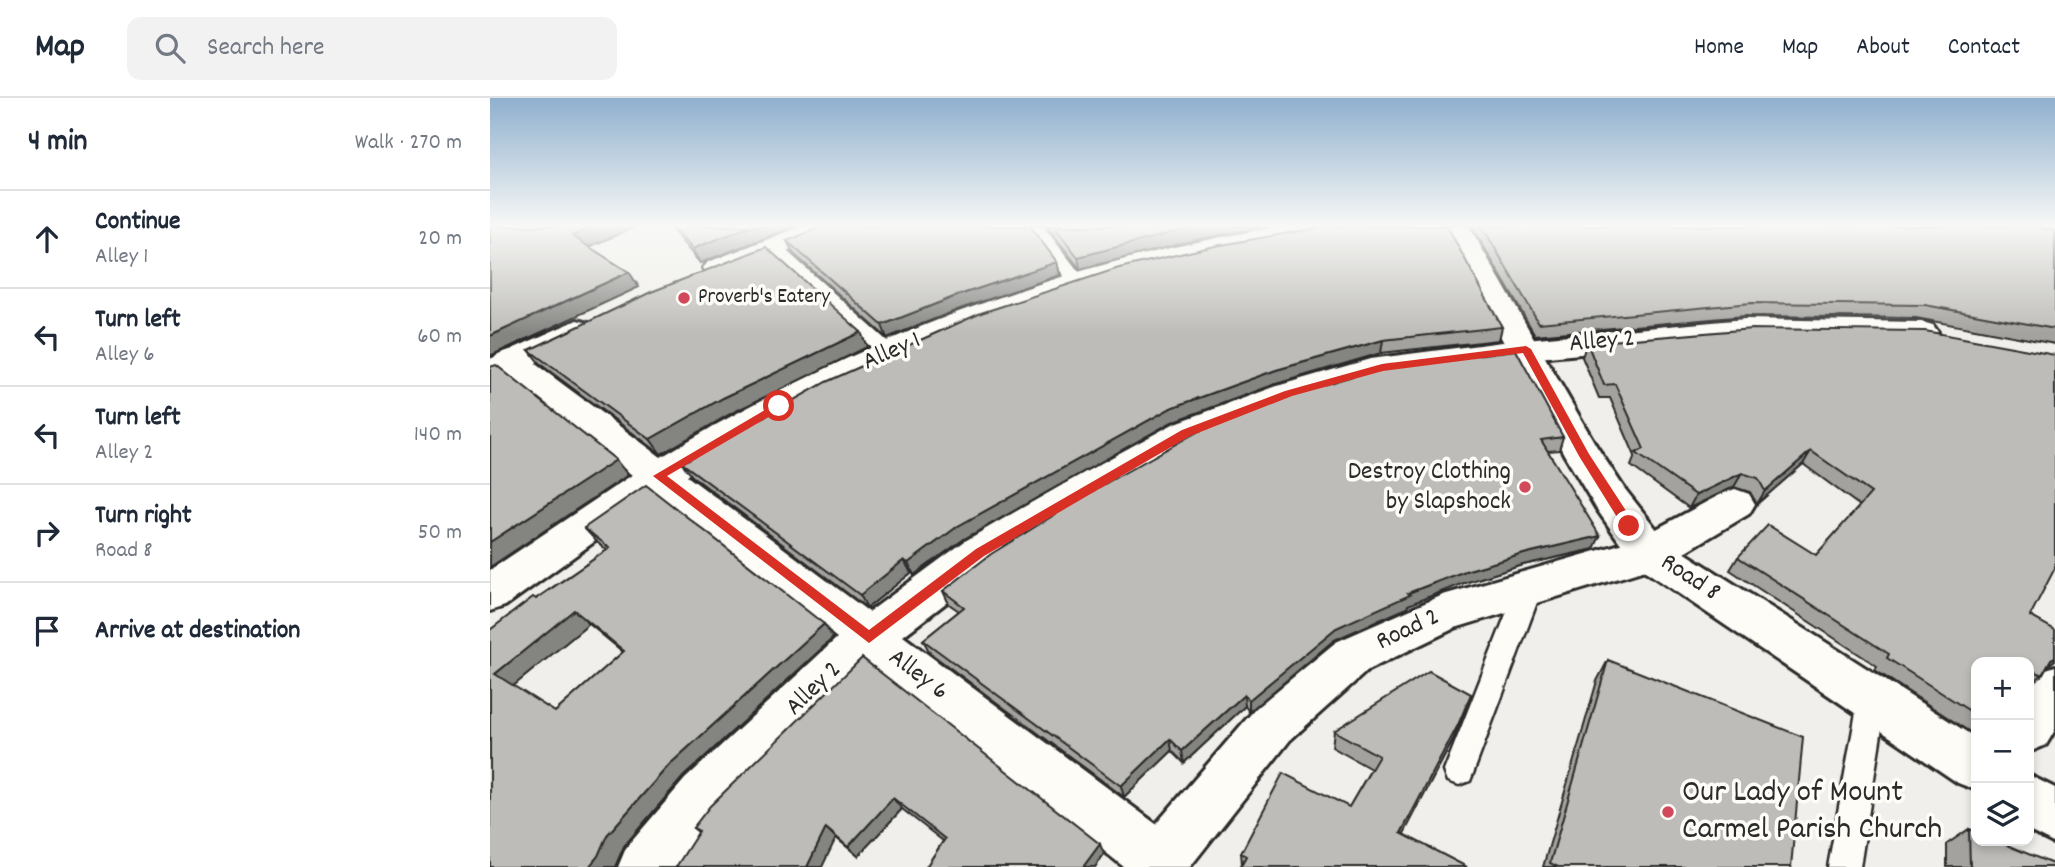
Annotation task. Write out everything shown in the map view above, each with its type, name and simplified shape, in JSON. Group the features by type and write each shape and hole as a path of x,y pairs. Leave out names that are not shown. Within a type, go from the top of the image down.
{"street":[{"path":"698,277 735,262"},
{"name":"Alley 1","path":"490,593 532,561 659,476 779,406 888,352 985,312 1077,281 1148,262"},
{"name":"Road 8","path":"1476,262 1610,499 1650,552 1971,763"},
{"path":"500,366 598,320"},
{"name":"Alley 2","path":"645,867 703,797 869,637 980,553 1186,433 1289,394 1382,368 1526,349 1745,329 1916,331 1951,338"},
{"name":"Alley 6","path":"500,366 659,476 1157,863"},
{"name":"Road 2","path":"1157,863 1273,724 1352,656 1443,613 1650,552 1735,503"},
{"path":"2034,721 2055,687"},
{"path":"2034,804 2055,818"}],"lane":[{"path":"788,262 888,352"},
{"path":"1062,262 1077,281"},
{"path":"1459,771 1529,589"},
{"path":"1844,867 1873,696"}],"building":[{"path":"490,262 613,262 629,272 490,336"},
{"path":"728,262 783,262 861,332 723,398 650,439 529,350 651,292"},
{"path":"811,262 1057,262 956,296 882,325"},
{"path":"1146,262 1467,262 1502,327 1383,340 1276,370 1171,408 958,526 908,563 904,560 860,595 682,463 826,382 981,313"},
{"path":"1503,262 2055,262 2055,329 1925,305 1751,303 1539,323"},
{"path":"1752,329 1925,331 2055,355 2055,568 2030,616 2055,630 2055,657 2042,675 2034,671 2034,657 1971,657 1971,712 1887,658 1889,654 1738,557 1768,525 1816,555 1871,493 1811,451 1765,491 1758,478 1742,473 1696,495 1636,453 1644,449 1615,384 1604,385 1587,343"},
{"path":"1516,350 1563,437 1541,440 1600,536 1465,571 1408,593 1410,595 1336,628 1249,700 1244,695 1182,751 1170,739 1121,786 923,640 964,607 943,591 991,554 1099,487 1199,431 1302,391 1386,366"},
{"path":"496,365 616,460 490,542 490,367"},
{"path":"646,485 824,624 669,765 607,835 598,856 589,867 490,867 490,630 533,597 536,599 610,548 584,528","holes":["574,610 624,651 555,712 495,674"]},
{"path":"862,658 1100,844 1083,867 926,867 945,839 893,798 848,847 826,828 807,867 676,867 699,831 693,828 710,806"},
{"name":"Our Lady of Mount Carmel Parish Church","path":"1608,660 1803,737 1791,867 1558,867 1550,863"},
{"path":"1429,671 1471,694 1458,725 1401,833 1467,867 1240,867 1246,856 1241,853 1283,773 1349,807 1379,756 1334,731"},
{"path":"1969,829 1971,846 2009,846 2055,865 2055,867 1970,867"}],"place":[{"name":"Proverb's Eatery","path":"684,298"},
{"name":"Destroy Clothing by Slapshock","path":"1525,487"},
{"name":"Our Lady of Mount Carmel Parish Church","path":"1668,812"}],"route":[{"path":"779,406 659,476 869,637 980,553 1087,488 1186,433 1289,394 1382,368 1526,349 1584,456 1629,526"}]}
